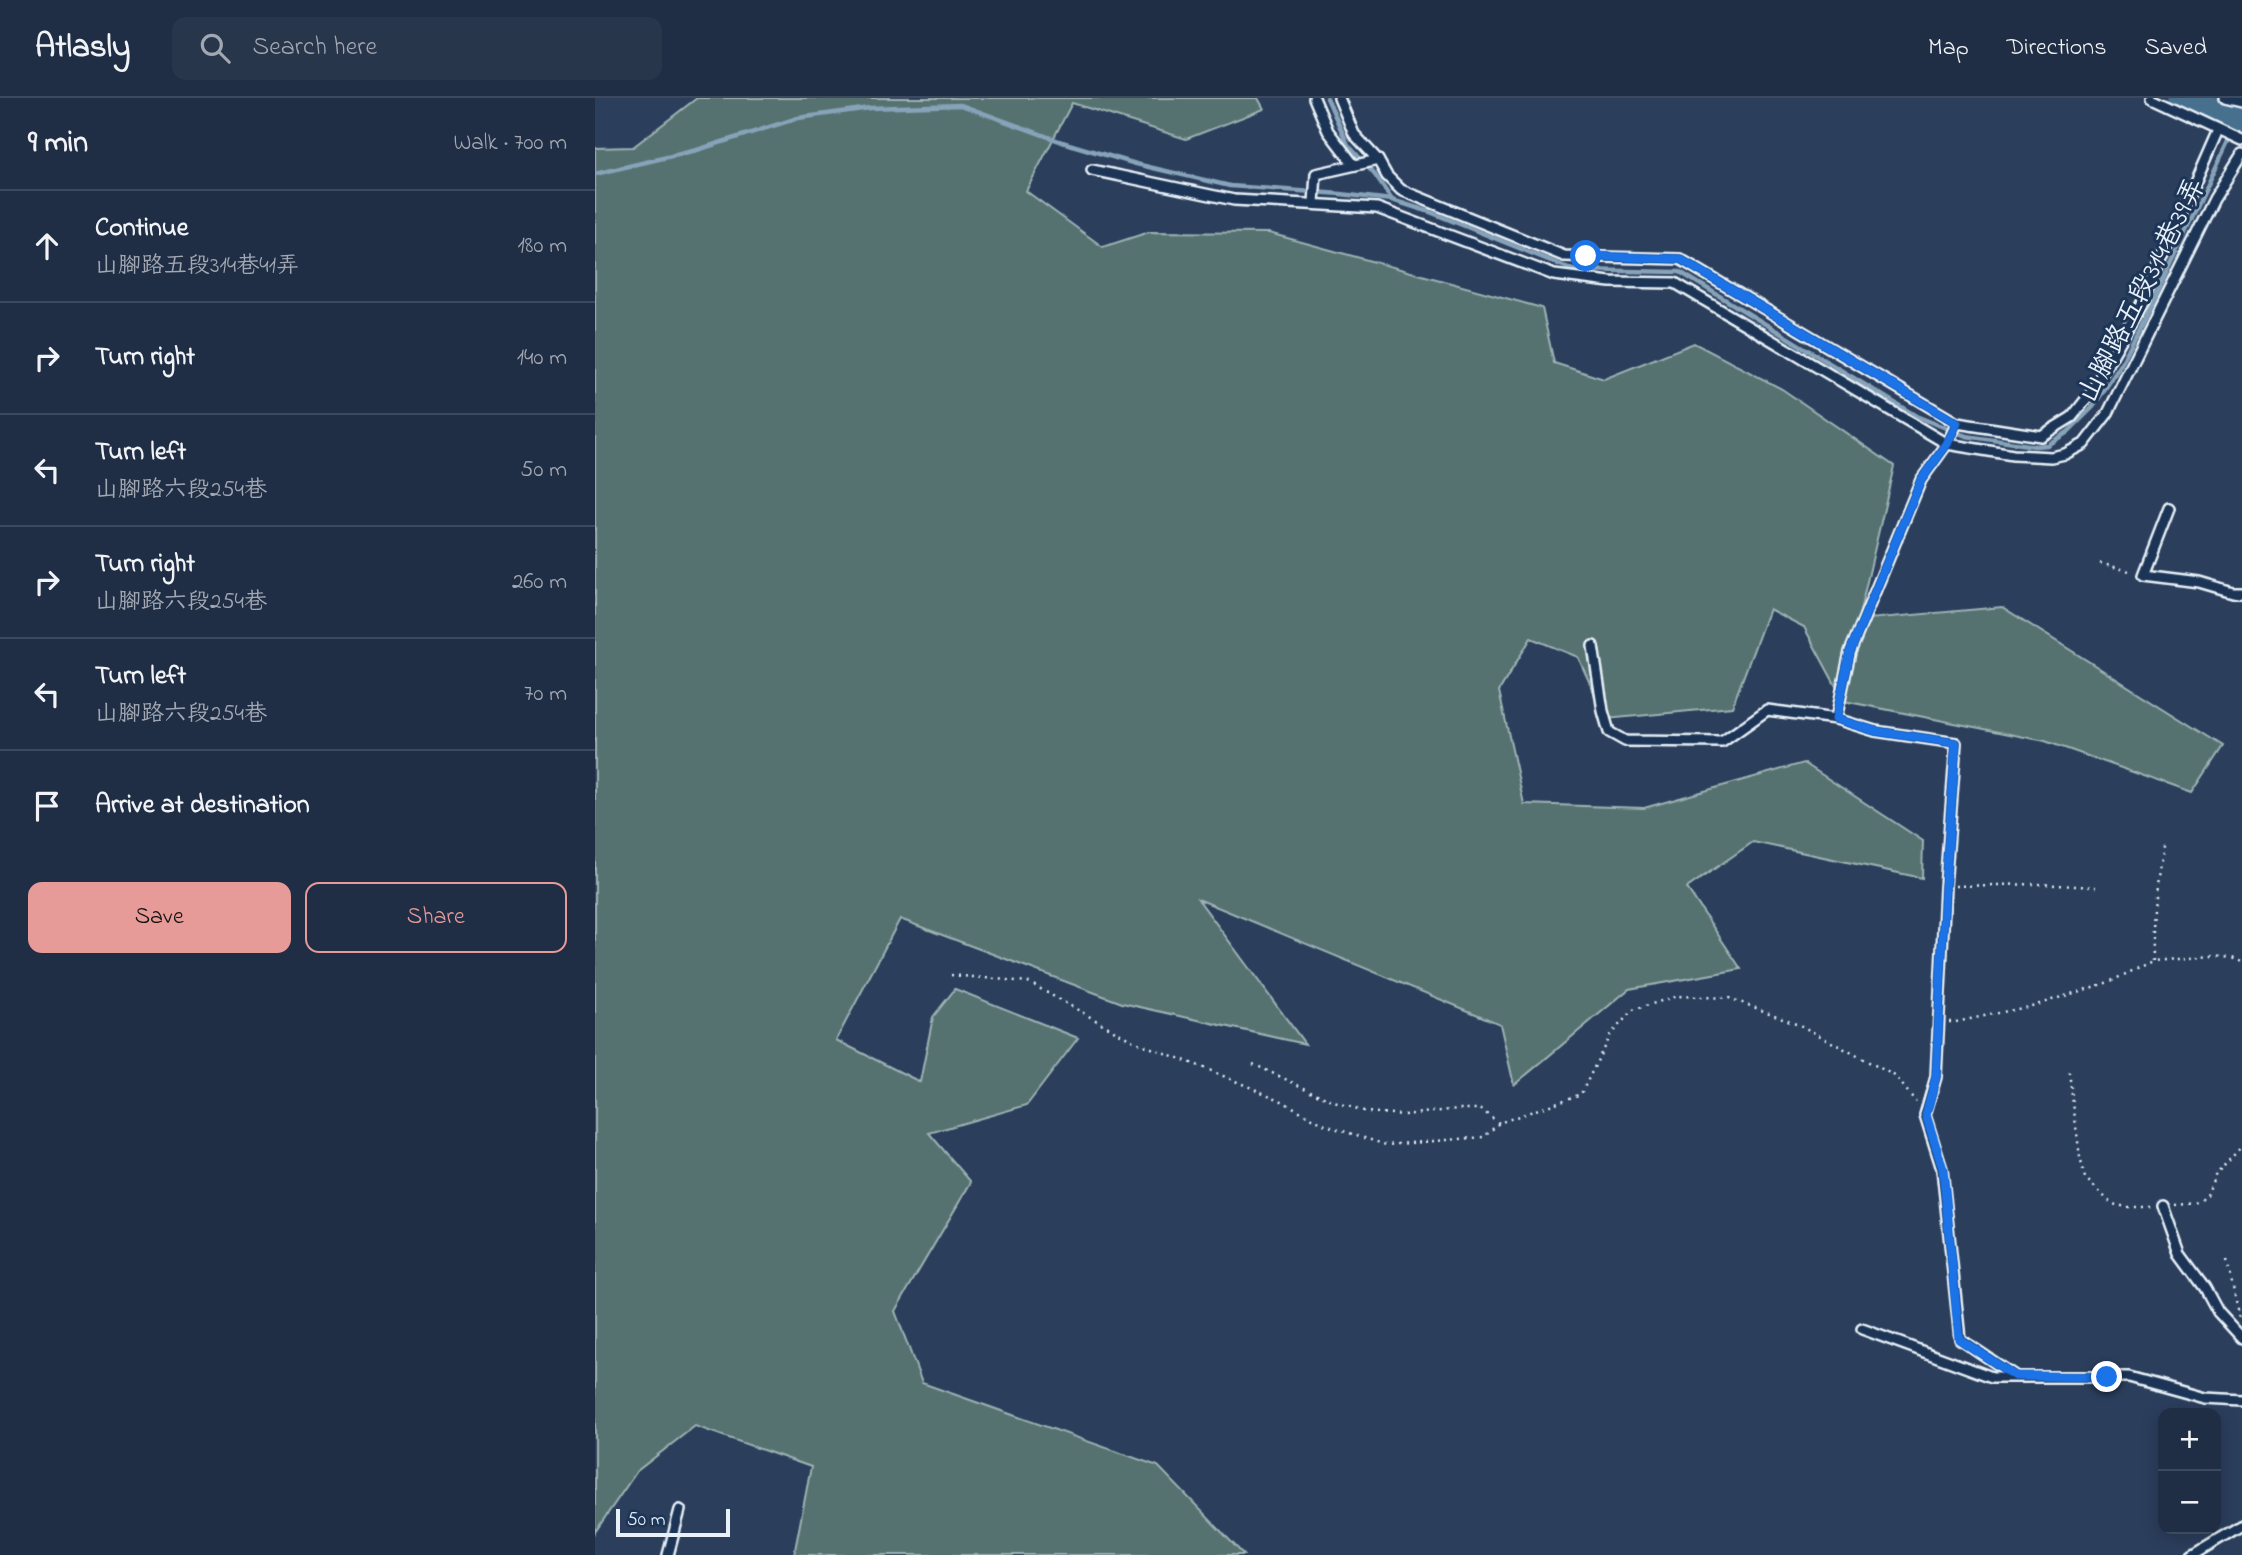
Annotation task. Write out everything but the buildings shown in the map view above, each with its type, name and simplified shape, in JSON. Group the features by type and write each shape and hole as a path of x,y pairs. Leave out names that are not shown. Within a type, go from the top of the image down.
{"lane":[{"path":"1314,98 1328,131 1354,165"},
{"path":"1339,98 1354,134 1401,190 1564,256 1680,259 1957,423 2041,436 2072,417 2091,393 2143,301 2218,130"},
{"path":"2152,98 2242,140"},
{"path":"2225,98 2242,102"},
{"name":"山腳路五段314巷39弄","path":"1092,170 1234,200 1377,208 1554,275 1610,282 1675,283 1947,444 2013,455 2051,457 2065,454 2084,443 2108,413 2214,199 2242,153"},
{"path":"1314,203 1316,174 1378,160"},
{"path":"1836,719 1850,652 1921,480 1947,444 1957,423"},
{"path":"2169,508 2143,575 2199,582 2242,592"},
{"path":"1593,646 1602,712 1609,732 1625,741 1722,742 1767,710 1836,719 1875,731 1956,743 1945,887 1936,1077 1926,1115 1943,1169 1959,1339 2015,1376"},
{"path":"2163,1206 2180,1254 2205,1288 2218,1312 2242,1337"},
{"path":"1862,1329 1992,1377 2129,1377 2205,1398 2242,1400"},
{"path":"668,1555 680,1510"},
{"path":"2192,1555 2242,1525"}],"path":[{"path":"2100,563 2143,575"},
{"path":"2153,961 2151,919 2162,842"},
{"path":"1945,887 2037,884 2096,887"},
{"path":"1940,1021 1956,1022 2036,1005 2109,982 2153,961 2214,956 2242,962"},
{"path":"951,975 1028,982 1133,1041 1280,1100 1325,1125 1385,1144 1484,1137 1499,1123 1581,1094 1610,1035 1633,1010 1677,996 1729,998 1796,1023 1895,1076 1926,1115"},
{"path":"1253,1065 1334,1102 1367,1112 1404,1115 1480,1109 1499,1123"},
{"path":"2069,1072 2085,1178 2112,1204 2127,1207 2198,1203 2207,1195 2215,1175 2242,1144"},
{"path":"2227,1261 2242,1337"}],"green space":[{"path":"697,98 1258,98 1264,109 1186,139 1072,103 1026,191 1103,247 1149,232 1269,233 1542,308 1554,363 1604,379 1694,343 1782,389 1894,466 1858,620 2002,607 2223,746 2192,793 2045,741 1844,701 1804,627 1769,609 1732,707 1606,719 1578,657 1531,638 1499,691 1524,804 1644,808 1804,763 1923,841 1922,878 1753,842 1687,888 1741,969 1629,989 1514,1085 1500,1024 1198,899 1305,1044 1122,1003 900,919 836,1040 920,1082 933,1017 955,989 1078,1038 1027,1105 929,1133 971,1182 895,1311 922,1383 1158,1466 1244,1555 794,1555 811,1467 695,1426 637,1471 595,1532 595,148 633,147"}],"waterway":[{"path":"1327,98 1348,145 1375,175 1392,200 1430,212 1573,270 1680,272 1916,416 1966,436 2035,446 2047,445 2068,432 2093,407 2120,366 2239,118"},
{"path":"2184,98 2196,106 2242,118"},
{"path":"595,174 697,150 798,118 870,108 961,105 1062,142 1136,164 1230,186 1392,200"}],"route":[{"path":"1586,256 1680,259 1957,423 1947,444 1921,480 1850,652 1836,719 1875,731 1956,743 1945,887 1936,1077 1926,1115 1943,1169 1959,1339 2015,1376 2107,1377"}]}
